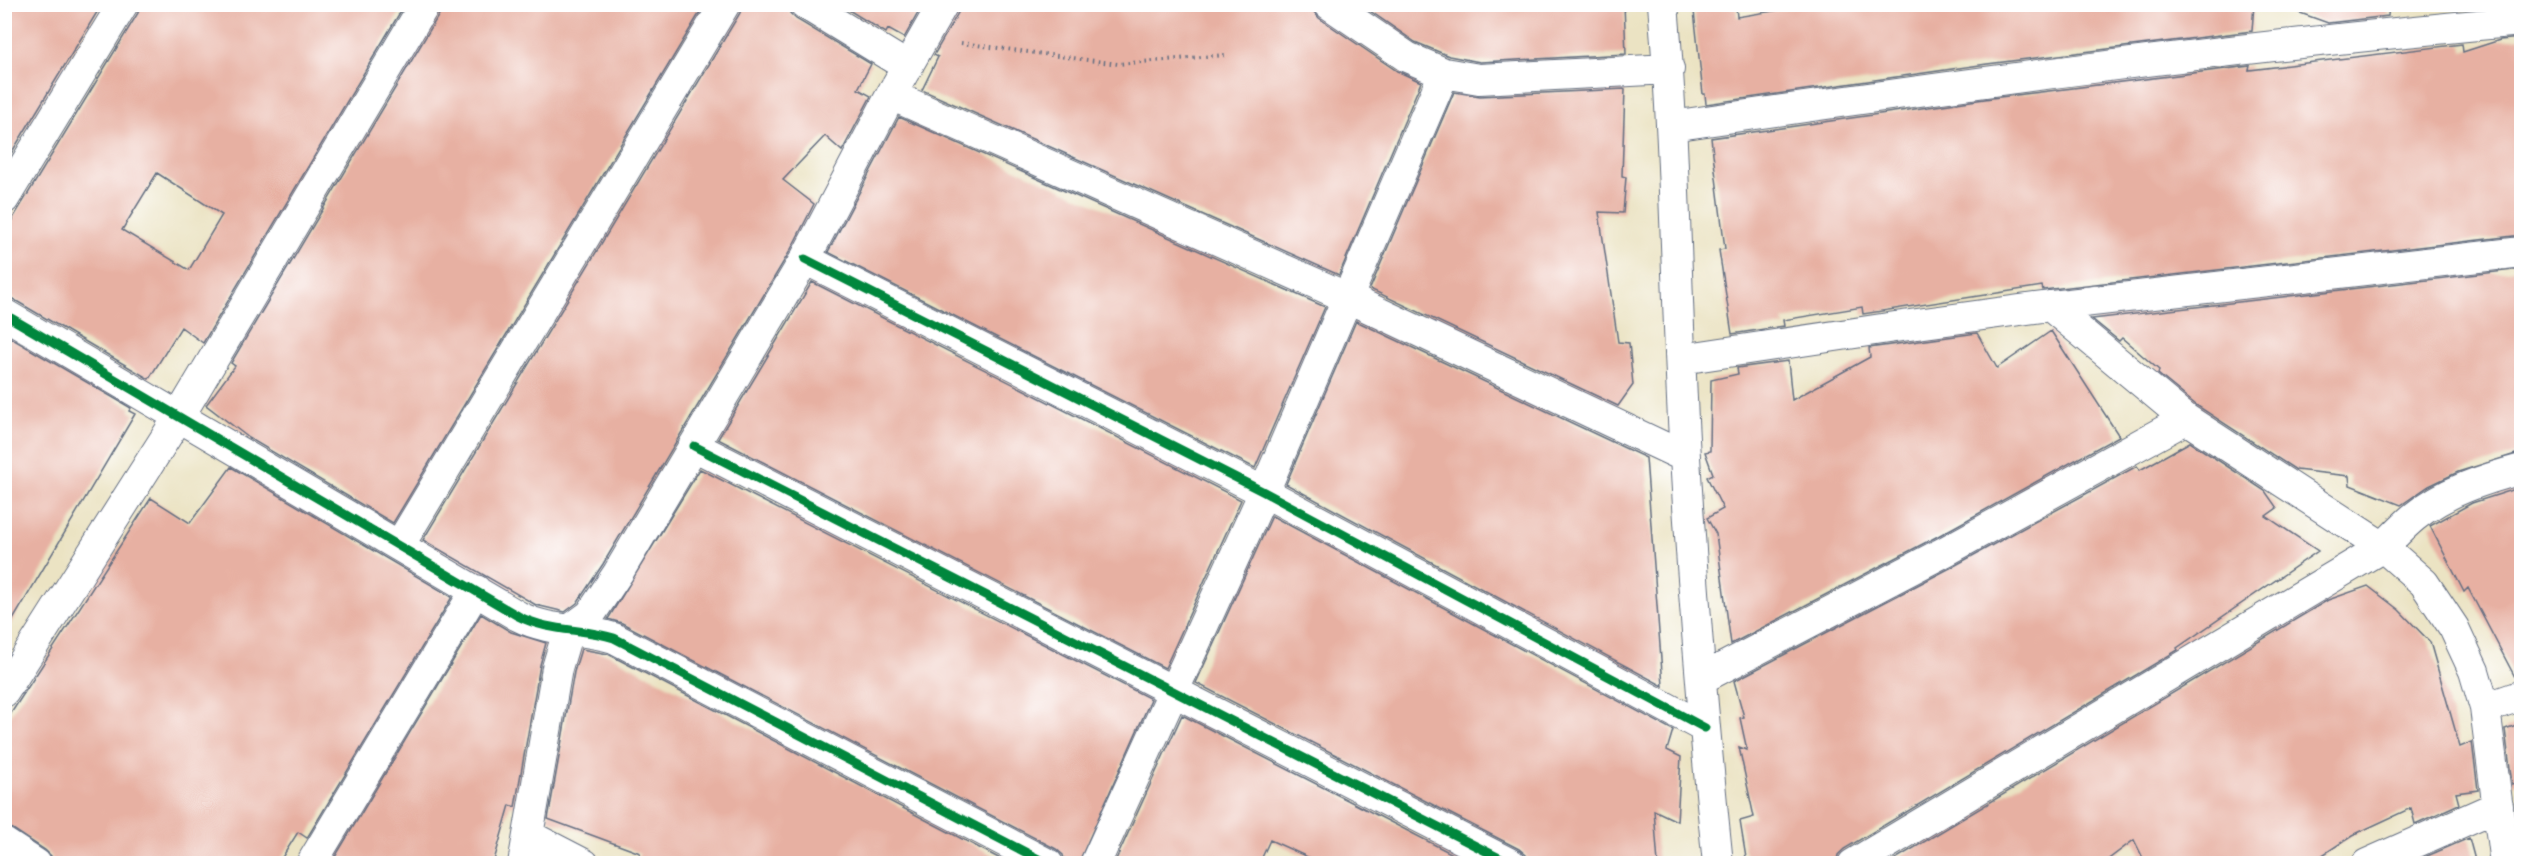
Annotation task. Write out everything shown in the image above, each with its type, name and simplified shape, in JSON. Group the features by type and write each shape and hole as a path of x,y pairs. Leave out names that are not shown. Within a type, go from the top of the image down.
{"street":[{"path":"4,199 123,4"},
{"path":"4,692 180,415 425,4"},
{"path":"399,546 725,4"},
{"path":"805,4 908,67"},
{"path":"584,864 525,850 557,668 568,631 590,615 694,446 805,259 891,95 943,4"},
{"path":"1329,4 1407,57 1444,73 1479,79 1669,69"},
{"path":"1663,4 1672,126 1685,457 1701,679 1718,864"},
{"path":"1672,126 1955,85 2218,51 2522,21"},
{"path":"1095,864 1264,492 1444,73"},
{"path":"891,95 1346,297 1685,457"},
{"path":"1681,359 2050,306 2522,252"},
{"path":"805,259 1264,492 1705,728"},
{"path":"2050,306 2186,419 2383,547 2424,584 2454,628 2474,671 2485,708 2505,864"},
{"path":"4,314 532,623 568,631 596,632 614,639 1048,864"},
{"path":"1701,679 1946,551 2186,419"},
{"path":"694,446 1511,864"},
{"path":"1853,864 2383,547 2415,516 2449,494 2492,477 2522,469"},
{"path":"311,864 476,590"},
{"path":"2485,708 2522,695"},
{"path":"2367,864 2498,806"},
{"path":"4,843 36,864"}],"path":[{"path":"925,38 1118,64 1225,55"}],"building":[{"path":"4,4 102,4 4,165"},
{"path":"140,4 405,4 203,343 181,327 149,379 13,299 4,297 4,233 138,13","holes":["157,173 222,215 189,270 122,230"]},
{"path":"442,4 705,4 393,523 249,438 206,405 235,366 231,363 440,13"},
{"path":"742,4 788,4 790,13 796,19 871,64 858,89 871,96 842,151 825,136 783,180 814,204 790,251 603,564 577,603 565,612 536,605 423,540 740,13"},
{"path":"839,4 923,4 904,38 888,29 886,33"},
{"path":"960,4 1312,4 1319,18 1397,71 1421,82 1339,275 922,90 938,57 934,55 958,13"},
{"path":"1360,4 1624,4 1626,54 1480,62 1449,56 1415,42"},
{"path":"1816,4 2254,4 2252,31 1987,64 1706,104 1694,11 1736,7 1737,17"},
{"path":"2289,4 2389,4 2388,16 2328,23 2289,9"},
{"path":"2522,38 2522,235 2043,290 2042,286 1863,314 1862,307 1783,320 1784,326 1732,334 1719,250 1725,249 1711,138 1992,98 2250,66 2249,70 2462,44 2463,52 2500,40"},
{"path":"1625,89 1622,176 1626,177 1623,213 1599,212 1618,342 1629,343 1633,385 1618,406 1370,289 1454,92 1480,96"},
{"path":"899,117 1325,307 1255,468 828,252"},
{"path":"2522,269 2522,452 2458,472 2429,486 2401,505 2350,485 2349,476 2296,470 2196,405 2158,374 2159,370 2122,338 2119,341 2092,319"},
{"path":"812,282 1241,500 1165,668 718,439"},
{"path":"1356,321 1646,458 1663,686 1286,484"},
{"path":"2051,331 2119,436 1938,536 1731,644 1716,534 1707,518 1723,509 1707,477 1713,474 1705,452 1710,451 1711,380 1738,374 1737,368 1788,361 1792,400 1870,357 1869,348 1977,333 1997,368"},
{"path":"4,334 131,408 129,411 135,414 4,635"},
{"path":"2190,442 2265,491 2277,508 2266,516 2318,551 2177,648 2178,650 1844,849 1838,855 1836,864 1747,864 1740,821 1754,817 1739,747 1747,750 1740,718 1744,717 1734,681 1954,566 2137,466 2140,470"},
{"path":"231,467 452,597 307,838 298,832 278,864 53,864 51,856 45,850 13,829 4,826 4,724 151,498 190,523"},
{"path":"700,469 1151,699 1078,864 1065,864 1063,855 1056,849 622,623 608,619"},
{"path":"2522,487 2522,678 2516,679 2468,588 2464,592 2430,526 2472,503"},
{"path":"1272,516 1673,730 1667,750 1681,757 1677,821 1654,810 1658,864 1528,864 1526,855 1519,849 1196,683"},
{"path":"2368,586 2399,610 2430,642 2460,747 2472,742 2478,790 2456,793 2459,804 2415,824 2411,808 2353,835 2309,864 2146,864 2134,840 2102,864 1887,864 2328,600"},
{"path":"481,614 511,632 546,643 540,665 515,807 510,805 493,864 345,864 335,857"},
{"path":"581,649 608,654 1010,864 635,864 640,853 548,819 574,672"},
{"path":"1182,715 1472,864 1323,864 1270,840 1259,864 1114,864"},
{"path":"2522,723 2522,782 2512,784 2505,729"},
{"path":"2469,838 2476,864 2427,864 2425,857"}],"cycle path":[{"path":"805,259 1264,492 1705,728"},
{"path":"4,314 518,616 542,625 614,638 1048,864"},
{"path":"694,446 1511,864"}]}
